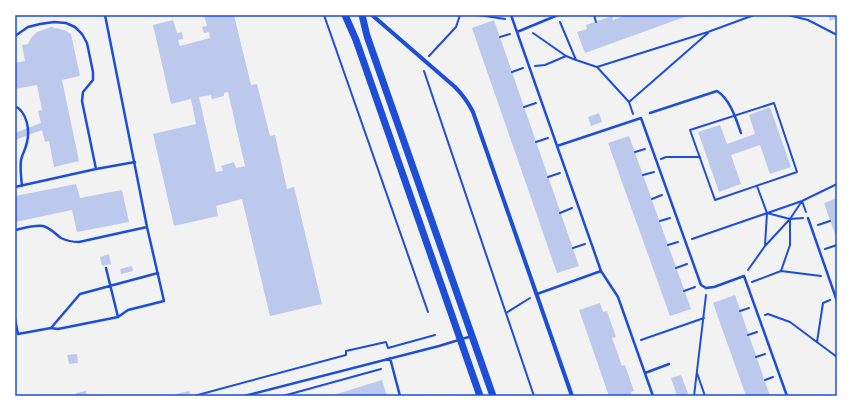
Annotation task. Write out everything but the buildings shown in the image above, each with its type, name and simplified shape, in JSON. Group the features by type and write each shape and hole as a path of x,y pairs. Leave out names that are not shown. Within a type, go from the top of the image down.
{"street":[{"path":"345,15 356,40 480,396"},
{"path":"362,15 367,36 493,396"},
{"path":"372,15 455,87 463,95 473,112 572,396"}],"lane":[{"path":"15,337 18,334 51,328 58,329 118,317 128,310 164,301 147,227 105,15"},
{"path":"511,15 558,146 590,242 601,271 618,297 653,396"},
{"path":"517,32 557,15"},
{"path":"15,36 28,27 54,22 66,23 75,27 82,34 87,43 93,72 93,80 83,92 82,101 96,169"},
{"path":"650,113 717,91 722,94 735,116 741,133"},
{"path":"15,106 22,112 26,119 28,131 27,144 21,161 22,186"},
{"path":"558,146 641,118 701,285 706,288 714,287 744,276 787,396"},
{"path":"15,187 135,162"},
{"path":"808,218 837,301"},
{"path":"15,230 43,226 53,230 69,242 79,242 147,227"},
{"path":"106,268 118,317"},
{"path":"537,294 601,271"},
{"path":"51,328 80,294 158,273"},
{"path":"15,319 18,334"},
{"path":"244,396 472,336"},
{"path":"390,358 400,396"},
{"path":"645,373 669,364"}],"path":[{"path":"324,15 428,312"},
{"path":"430,54 456,26 460,15"},
{"path":"478,15 512,20"},
{"path":"557,15 576,60"},
{"path":"594,15 596,22"},
{"path":"597,67 708,32 754,15"},
{"path":"788,15 808,20 837,35"},
{"path":"526,28 566,56 597,67 629,102 636,119"},
{"path":"500,37 517,32"},
{"path":"629,102 708,32"},
{"path":"512,72 529,66 545,65 566,56"},
{"path":"424,69 534,396"},
{"path":"524,107 542,101"},
{"path":"774,103 797,172 716,200 690,130 735,116 774,103"},
{"path":"536,142 554,136"},
{"path":"635,152 651,147"},
{"path":"666,157 700,157"},
{"path":"643,175 660,169"},
{"path":"548,178 566,171"},
{"path":"668,245 685,241 802,201 837,184"},
{"path":"757,186 767,213 765,246"},
{"path":"652,199 668,193"},
{"path":"767,213 790,218 808,218 802,201"},
{"path":"744,276 765,246 790,218 802,201"},
{"path":"560,212 578,206"},
{"path":"660,221 676,215"},
{"path":"781,271 790,245 790,218"},
{"path":"811,228 830,221"},
{"path":"573,248 590,242"},
{"path":"819,251 837,244"},
{"path":"676,268 693,262"},
{"path":"747,283 781,271 822,276 827,274"},
{"path":"684,291 701,285"},
{"path":"694,396 704,318 706,288"},
{"path":"506,313 537,294"},
{"path":"817,342 823,303 836,297"},
{"path":"759,317 768,314 790,322 837,357"},
{"path":"634,343 704,318"},
{"path":"194,396 346,355 346,351 386,342 388,348 435,335"},
{"path":"283,396 392,366"},
{"path":"696,372 705,396"}]}
